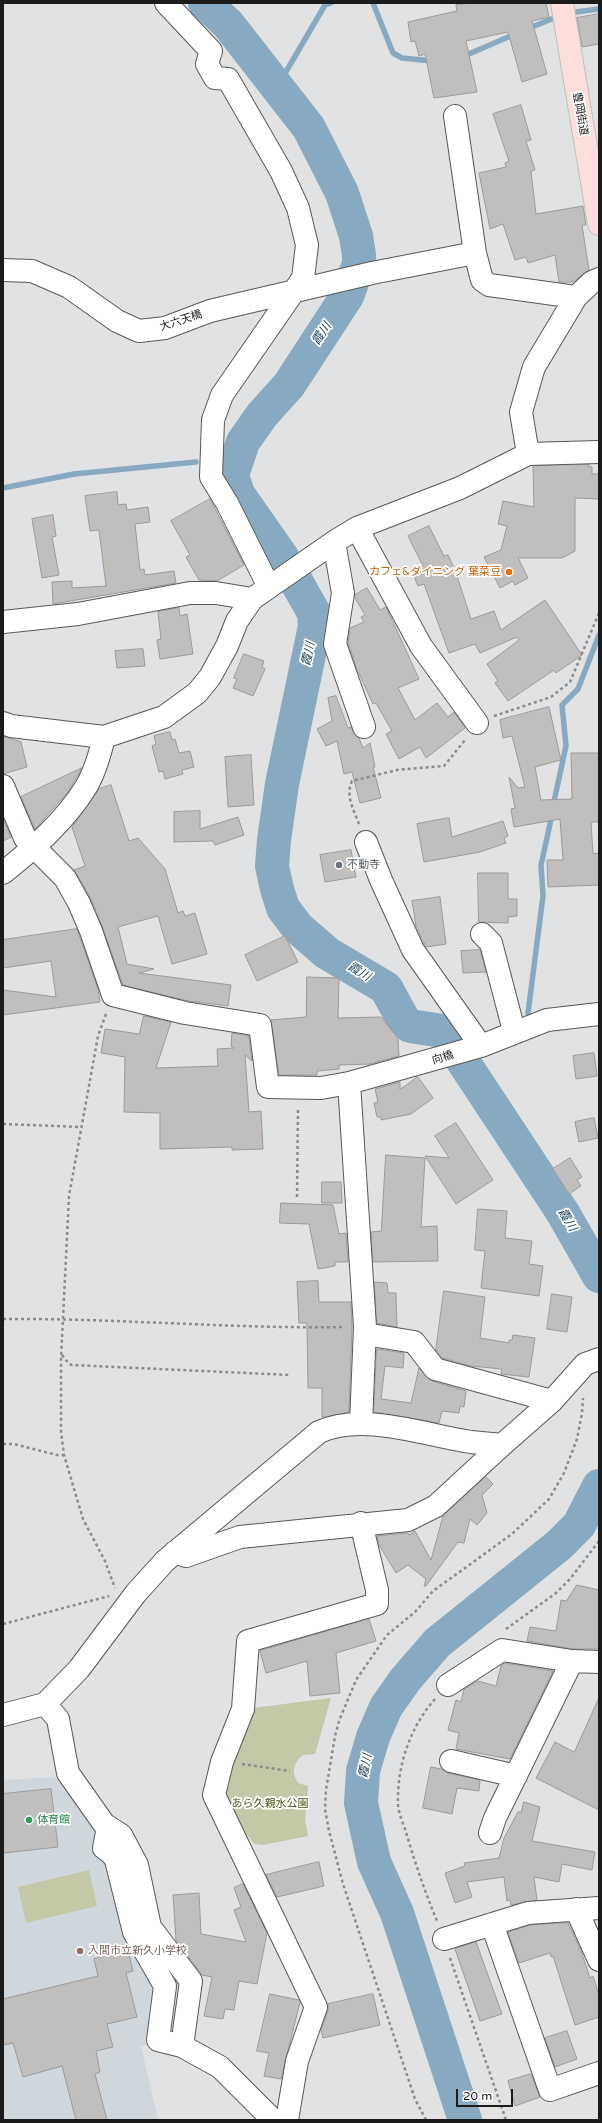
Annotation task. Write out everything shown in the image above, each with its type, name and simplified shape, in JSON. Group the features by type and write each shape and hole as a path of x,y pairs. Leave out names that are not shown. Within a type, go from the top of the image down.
{"main road":[{"name":"豊岡街道","path":"562,3 599,224"}],"street":[{"path":"166,3 211,51 207,64 215,78 228,79 281,171 298,208 307,246 303,278 297,292 222,395 212,420 211,477 227,503 265,590"},
{"path":"455,116 475,252 482,280 489,285 576,297"},
{"name":"大六天橋","path":"3,270 32,271 69,287 117,321 139,331 165,328 210,311 297,292 372,273 475,252"},
{"path":"528,454 521,412 534,367 576,297 592,282 599,279"},
{"path":"3,723 11,726 104,737 164,717 197,693 210,677 227,646 238,621 265,590 328,546 357,528 460,488 528,454 599,452"},
{"path":"357,528 421,646 477,723"},
{"path":"328,546 343,593 336,644 364,727"},
{"path":"3,622 78,614 190,593 265,590"},
{"path":"3,873 34,847 67,813 87,786 100,755 104,737"},
{"path":"3,786 25,838 64,878 79,903 91,931 113,995"},
{"path":"366,842 381,880 413,950 476,1047"},
{"path":"482,934 491,943 514,1031"},
{"name":"向橋","path":"113,995 185,1014 260,1024 268,1087 322,1088 349,1083 414,1066 476,1047 514,1031 547,1020 599,1014"},
{"path":"349,1083 365,1331 361,1424"},
{"path":"365,1331 414,1342 435,1369 552,1401"},
{"path":"175,1552 186,1556 240,1537 361,1523 408,1520 436,1506 502,1444 552,1401 580,1372 585,1364 599,1359"},
{"path":"3,1715 45,1704 79,1669 121,1601 175,1552 319,1432 330,1427 361,1424 404,1429 471,1442 502,1444"},
{"path":"287,2120 296,2061 316,2007 267,1902 214,1795 222,1762 242,1709 248,1642 377,1604 377,1590 361,1523"},
{"path":"448,1685 502,1650 572,1661 599,1662"},
{"path":"490,1833 495,1818 572,1661"},
{"path":"45,1704 58,1719 68,1773 104,1824 121,1835 137,1865 150,1928 191,1981 182,2046 220,2067 273,2120"},
{"path":"451,1761 516,1776"},
{"path":"444,1939 528,1913 599,1908"},
{"path":"576,1909 599,1960"},
{"path":"492,1924 550,2090 599,2073"}],"path":[{"path":"3,1624 121,1601 105,1561 83,1519 64,1455 61,1430 62,1354 69,1196 81,1127 84,1121 98,1036 113,995"},
{"path":"297,1198 298,1088"},
{"path":"3,1124 81,1127"},
{"path":"3,1319 64,1319 365,1331"},
{"path":"62,1354 69,1364 72,1365 290,1375"},
{"path":"426,2120 415,2098 334,1855 325,1809 326,1790 335,1736 339,1721 356,1680 387,1635 415,1612 433,1591 512,1534 549,1500 564,1473 577,1439 582,1413 583,1397 580,1372"},
{"path":"3,1444 14,1444 57,1455 64,1455"},
{"path":"501,1633 556,1593 570,1579 599,1542"},
{"path":"448,1685 431,1704 416,1726 403,1759 398,1805 417,1871 444,1939 506,2120"},
{"path":"222,1762 290,1771"}],"shaded area":[{"name":"入間市立新久小学校","path":"60,1777 125,1860 179,1977 169,2043 141,2046 158,2120 3,2120 3,1780"}],"green space":[{"name":"あら久親水公園","path":"331,1698 315,1754 303,1755 297,1761 294,1768 294,1776 298,1783 308,1786 305,1820 308,1836 263,1845 254,1844 245,1832 224,1791 253,1708"},
{"path":"89,1870 97,1906 26,1923 18,1887"}],"building":[{"path":"473,3 546,3 549,17 532,21 547,74 522,82 508,32 466,41 477,92 434,98 425,54 419,56 415,41 411,42 408,22 457,11 456,5"},
{"path":"599,14 599,44 582,47 577,18"},
{"path":"521,105 531,140 526,141 535,170 531,171 536,214 583,206 586,225 582,225 589,270 573,282 559,282 555,255 528,263 526,257 515,260 503,224 490,229 479,173 506,167 505,163 509,161 493,114"},
{"path":"589,465 589,467 592,467 592,474 599,474 599,499 575,498 575,551 562,558 518,558 528,578 515,585 513,581 500,588 484,557 501,550 507,526 498,524 503,501 534,507 533,466"},
{"path":"117,492 118,505 126,504 127,510 148,507 150,522 135,524 140,570 144,569 145,575 174,571 176,583 53,604 52,582 72,581 72,588 106,586 99,530 90,531 85,496"},
{"path":"210,499 244,565 217,581 199,580 186,557 190,555 171,521"},
{"path":"53,515 56,536 52,537 59,575 42,578 32,519"},
{"path":"429,526 444,556 448,555 455,570 471,619 494,611 501,630 545,600 582,655 556,673 554,670 508,701 495,683 498,681 487,664 519,640 517,637 480,653 475,644 449,653 424,584 418,586 412,571 423,566 408,536"},
{"path":"367,588 380,610 386,607 419,679 398,688 415,720 437,703 448,717 454,712 465,728 426,758 420,747 399,759 386,734 392,731 376,703 373,704 356,667 348,643 350,628 364,622 361,617 365,615 355,598 355,595"},
{"path":"179,608 180,616 187,614 193,654 160,659 157,640 161,639 158,612"},
{"path":"143,649 145,666 117,668 115,651"},
{"path":"244,654 264,661 262,667 265,669 253,696 233,688 237,679 234,678"},
{"path":"336,696 348,728 351,727 356,736 359,738 363,748 370,743 375,767 373,767 381,798 360,803 352,772 344,774 337,741 326,746 317,729 332,721 328,698"},
{"path":"549,707 561,760 535,767 541,800 572,799 571,753 599,753 599,822 591,822 593,854 599,853 599,885 548,887 547,860 563,860 560,819 514,827 511,809 515,808 509,777 518,788 525,787 512,736 503,738 500,720"},
{"path":"170,732 172,740 175,739 179,753 190,751 194,767 182,770 183,774 165,779 163,771 159,772 152,746 156,744 154,736"},
{"path":"3,736 21,742 27,767 3,774"},
{"path":"251,755 254,805 228,807 225,757"},
{"path":"82,768 68,792 35,829 21,797"},
{"path":"111,785 129,841 138,838 165,869 178,913 183,911 185,916 195,913 207,954 172,964 158,916 118,927 127,964 154,969 139,973 231,985 228,1006 188,1001 123,985 90,897 74,870 85,866 72,827 99,789"},
{"path":"200,811 200,829 238,817 244,835 215,845 213,841 174,842 174,812"},
{"path":"3,818 11,837 3,841"},
{"path":"449,818 452,837 503,821 508,836 504,838 506,843 480,852 424,862 417,824"},
{"path":"351,850 356,877 325,882 320,855"},
{"path":"478,873 508,873 508,899 517,899 517,916 508,917 508,923 479,922"},
{"path":"440,897 446,944 426,947 416,926 412,901"},
{"path":"77,929 98,989 100,1002 3,1015 3,990 56,997 51,961 3,968 3,940"},
{"path":"285,936 298,962 257,981 245,955"},
{"path":"480,950 486,972 463,973 461,951"},
{"path":"307,977 339,978 338,1018 381,1017 398,1038 399,1056 370,1064 339,1065 339,1069 317,1071 317,1075 279,1075 271,1020 306,1017"},
{"path":"144,1016 171,1022 156,1068 218,1066 217,1049 234,1048 231,1046 232,1033 249,1036 252,1061 245,1055 249,1112 261,1111 263,1149 232,1150 232,1147 160,1149 160,1113 124,1112 125,1057 101,1053 105,1029 139,1034"},
{"path":"594,1053 597,1076 576,1079 573,1056"},
{"path":"418,1077 433,1098 411,1114 381,1120 381,1117 377,1117 374,1103 378,1102 375,1089 400,1082 400,1089"},
{"path":"594,1118 598,1138 579,1142 575,1122"},
{"path":"456,1123 493,1180 456,1204 425,1156 449,1158 435,1136"},
{"path":"386,1155 425,1158 421,1227 437,1226 438,1261 373,1262 371,1232 381,1231"},
{"path":"570,1158 582,1177 577,1180 581,1186 569,1194 553,1169"},
{"path":"322,1182 341,1182 342,1203 322,1203"},
{"path":"281,1203 333,1205 339,1234 346,1233 348,1262 335,1262 335,1266 318,1269 309,1224 280,1223"},
{"path":"478,1209 507,1211 505,1238 532,1241 529,1264 543,1266 539,1296 481,1288 485,1251 475,1250"},
{"path":"318,1281 319,1302 351,1302 352,1327 349,1412 326,1417 322,1417 322,1388 308,1388 307,1323 299,1323 297,1282"},
{"path":"375,1282 387,1283 388,1293 396,1293 397,1327 377,1323"},
{"path":"444,1291 485,1297 480,1338 509,1343 509,1340 512,1340 513,1335 535,1338 529,1377 501,1374 502,1369 471,1366 442,1358 436,1350"},
{"path":"552,1294 572,1297 567,1332 547,1329"},
{"path":"377,1349 404,1353 403,1368 385,1366 381,1399 411,1403 419,1368 432,1381 466,1391 464,1407 460,1406 459,1413 442,1411 439,1423 374,1412"},
{"path":"486,1477 493,1484 482,1495 487,1513 477,1525 470,1519 464,1543 458,1542 426,1586 424,1586 426,1579 408,1565 396,1573 379,1545 377,1536 408,1533 409,1535 415,1531 431,1560 443,1516"},
{"path":"577,1585 599,1590 599,1649 573,1649 527,1641 530,1627 556,1631 561,1600 566,1601"},
{"path":"369,1619 376,1641 336,1653 340,1693 310,1696 307,1661 266,1673 260,1651"},
{"path":"505,1663 553,1671 510,1759 456,1749 459,1733 448,1730 456,1700 461,1702 464,1689 478,1681 496,1686 501,1666"},
{"path":"599,1698 599,1810 536,1778 555,1742 574,1752"},
{"path":"431,1767 441,1769 448,1773 480,1780 479,1791 457,1788 452,1814 423,1808"},
{"name":"体育館","path":"51,1789 58,1847 3,1853 3,1794"},
{"path":"524,1802 540,1807 532,1841 595,1852 592,1870 562,1864 559,1882 534,1877 537,1900 511,1905 510,1900 507,1901 504,1877 467,1882 472,1897 455,1903 445,1873 465,1866 464,1863 499,1858 504,1838 518,1812 521,1812"},
{"path":"319,1862 324,1886 277,1897 266,1875"},
{"path":"243,1884 267,1933 257,1984 239,1981 234,2010 225,2009 223,2019 204,2016 212,1977 202,1975 176,1940 173,1895 199,1893 201,1934 246,1942 234,1910 241,1907 234,1888"},
{"path":"568,1923 581,1951 590,1978 593,1976 599,1995 599,2017 575,2025 553,1956 551,1957 550,1953 519,1963 508,1932 530,1925"},
{"path":"476,1942 502,2014 480,2021 455,1949"},
{"path":"128,1951 133,1971 126,1973 137,2017 107,2024 113,2047 96,2051 100,2072 95,2074 107,2120 76,2120 62,2066 23,2077 13,2043 3,2045 3,1999 98,1976 94,1959"},
{"path":"270,1994 299,2000 300,2002 281,2079 264,2076 269,2053 257,2051"},
{"path":"373,1994 380,2025 323,2038 321,2030 328,2011 328,2004"},
{"path":"567,2031 577,2059 555,2067 545,2038"},
{"path":"531,2074 540,2097 515,2106 508,2081"}],"waterway":[{"name":"霞川","path":"205,3 228,24 309,128 342,193 356,236 359,255 359,264 347,296 289,385 262,415 243,442 232,475 238,494 282,557 314,613 315,626 282,784 274,840 272,866 277,889 283,908 298,928 327,953 386,988 404,1021 410,1026 443,1031 563,1213 599,1276"},
{"path":"277,87 325,5 331,3"},
{"path":"373,3 393,53 402,58 432,61"},
{"path":"568,13 599,9"},
{"path":"527,29 559,16"},
{"path":"462,57 515,34"},
{"path":"227,459 237,457"},
{"path":"3,488 74,474 196,462"},
{"path":"553,806 566,746 562,705 578,689 599,635"},
{"path":"528,1013 543,896 541,865 552,815"},
{"name":"霞川","path":"596,1271 599,1267"},
{"name":"霞川","path":"465,2120 397,1913 374,1862 361,1803 363,1771 373,1737 386,1707 405,1680 437,1643 559,1545 579,1525 599,1486"}],"place":[{"name":"カフェ&ダイニング 葉菜豆","path":"509,572"},
{"name":"不動寺","path":"339,865"},
{"name":"体育館","path":"29,1820"},
{"name":"入間市立新久小学校","path":"80,1951"}]}
